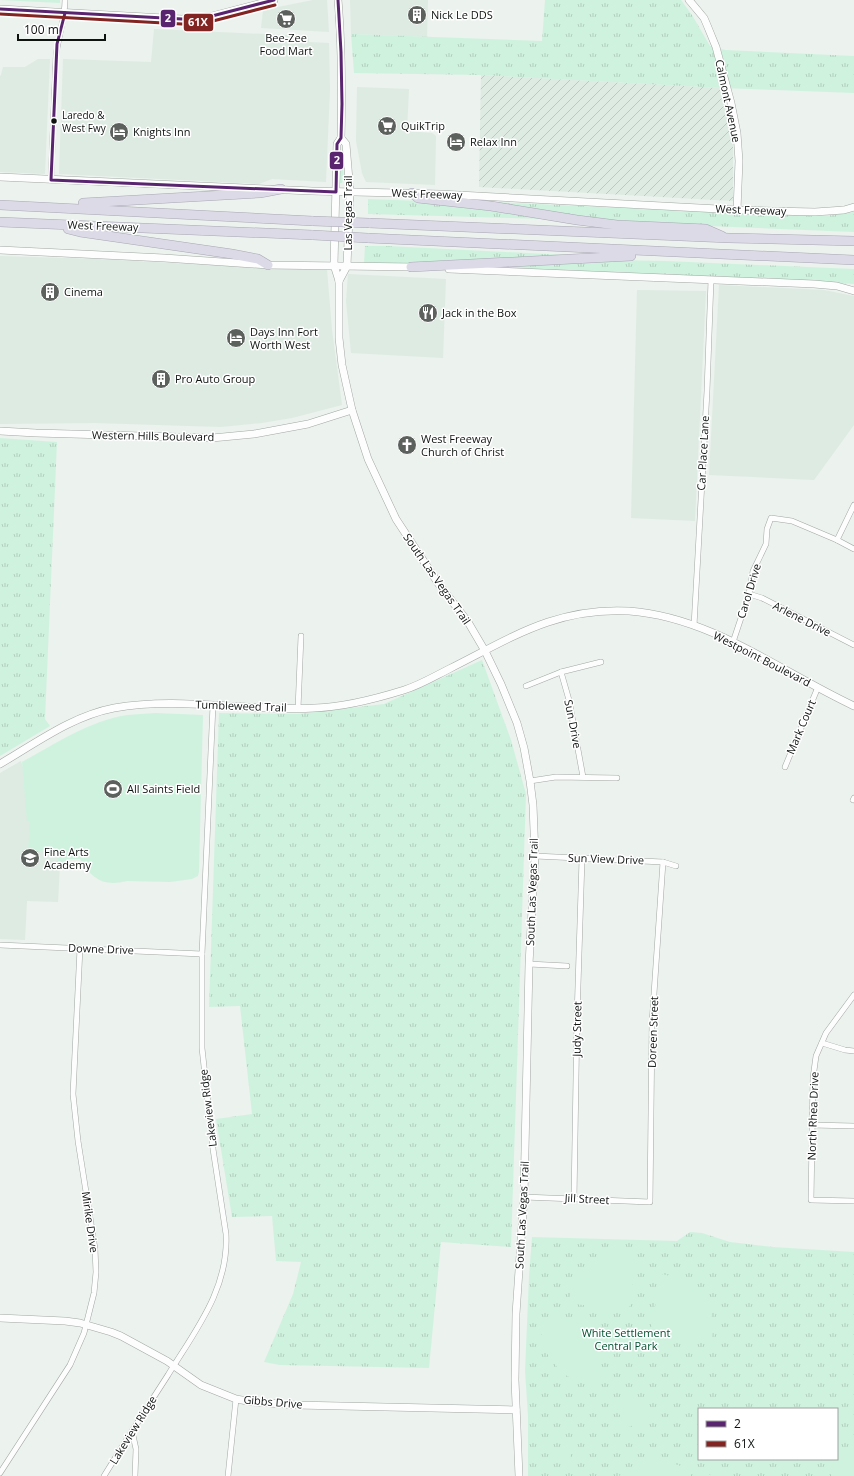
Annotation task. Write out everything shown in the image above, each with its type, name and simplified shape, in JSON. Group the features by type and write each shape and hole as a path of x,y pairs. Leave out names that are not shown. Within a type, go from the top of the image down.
{"highway":[{"path":"51,206 74,203 260,193 281,189"},
{"path":"412,193 418,198 491,206 617,225 706,229 729,238"},
{"name":"West Freeway","path":"0,205 51,206 312,221 729,238 853,241"},
{"name":"West Freeway","path":"0,222 854,260"},
{"path":"53,224 80,232 232,254 258,259 268,265"},
{"path":"411,267 510,263 593,257 643,256 658,252"}],"main road":[{"path":"0,10 182,19 212,16 274,0"},
{"name":"Las Vegas Trail","path":"338,0 343,73 342,138 346,144 350,192 347,266"},
{"name":"Calmont Avenue","path":"689,0 704,18 710,32 716,47 731,103 737,133 739,161 737,210"},
{"name":"Las Vegas Trail","path":"334,265 337,144 342,138"},
{"name":"West Freeway","path":"0,177 336,192 412,193 737,210 815,212 844,210 854,207"},
{"path":"0,250 268,265 411,267 814,284 837,286 854,291"},
{"name":"South Las Vegas Trail","path":"334,265 339,281 339,338 347,392 368,459 396,519 438,583 468,622 485,651 504,691 516,723 524,748 530,781 533,805 535,856 529,964 524,1197 516,1314 518,1476"},
{"name":"South Las Vegas Trail","path":"339,281 347,266"},
{"name":"Western Hills Boulevard","path":"0,431 212,438 254,434 308,424 352,410"},
{"name":"Westpoint Boulevard","path":"485,651 530,628 570,615 610,611 646,613 694,626 733,642 854,706"},
{"name":"Tumbleweed Trail","path":"0,764 64,726 86,716 104,711 142,705 181,704 298,709 347,704 407,689 485,651"},
{"name":"Gibbs Drive","path":"0,1318 65,1321 86,1325 121,1336 173,1366 202,1385 236,1399 253,1402 296,1405 516,1410"}],"street":[{"path":"51,180 56,56 57,44 65,13 65,0"},
{"name":"Car Place Lane","path":"694,626 711,280"},
{"path":"854,505 837,540 854,549"},
{"name":"Carol Drive","path":"733,642 749,594 753,571 766,544 767,529 771,518 792,521 837,540"},
{"name":"Arlene Drive","path":"749,594 762,598 854,645"},
{"path":"298,709 301,636"},
{"path":"526,686 561,672 601,662"},
{"name":"Sun Drive","path":"561,672 569,700 583,777"},
{"name":"Mark Court","path":"785,767 818,687"},
{"name":"Lakeview Ridge","path":"104,1476 197,1330 217,1291 223,1273 227,1248 213,1150 202,1048 202,954 213,705"},
{"path":"530,781 556,777 617,778"},
{"name":"Sun View Drive","path":"535,856 663,862 676,866"},
{"name":"Judy Street","path":"574,1199 576,1017 582,859"},
{"name":"Doreen Street","path":"650,1202 652,1023 663,862"},
{"name":"Downe Drive","path":"0,946 202,954"},
{"name":"Mirike Drive","path":"0,1473 70,1365 86,1325 92,1300 96,1272 95,1249 78,1141 73,1094 80,948"},
{"path":"529,964 567,966"},
{"name":"North Rhea Drive","path":"854,995 826,1033 816,1056 813,1078 811,1200 854,1201"},
{"path":"822,1043 845,1050 854,1050"},
{"path":"812,1125 854,1126"},
{"name":"Jill Street","path":"524,1197 650,1202"},
{"path":"228,1476 236,1399"},
{"path":"132,1431 136,1449 135,1476"}],"shaded area":[{"path":"313,0 327,0 329,32 261,28 263,10"},
{"path":"350,0 428,0 427,37 351,34"},
{"path":"154,29 308,36 309,42 329,43 330,90 326,182 272,179 259,184 59,174 63,59 151,62"},
{"path":"38,59 50,59 45,174 0,172 0,76 3,67 25,67"},
{"path":"481,75 721,88 733,146 733,201 479,187"},
{"path":"357,87 409,89 407,131 432,133 436,136 435,185 366,182 362,173 356,141"},
{"path":"0,256 99,259 327,270 332,330 342,405 292,418 221,427 95,423 0,424"},
{"path":"348,274 446,279 443,358 351,353 346,301"},
{"path":"719,285 824,290 854,296 854,425 814,480 709,475"},
{"path":"637,290 706,291 695,521 631,518"},
{"name":"Fine Arts Academy","path":"21,761 40,823 61,847 58,902 27,901 25,940 0,939 0,773"}],"green space":[{"path":"0,0 60,0 60,3"},
{"path":"545,0 681,0 692,15 710,46 725,50 854,56 854,93 721,88 481,75 354,73 351,34 542,41"},
{"path":"340,155 342,155 344,183 343,180 342,183 338,183"},
{"path":"368,199 423,201 546,219 368,214"},
{"path":"491,202 811,216 825,216 854,212 854,232 636,223 583,218"},
{"path":"365,246 566,255 421,263 364,263"},
{"path":"610,260 854,269 854,284 493,267"},
{"path":"0,438 57,442 45,719 50,726 0,756"},
{"path":"482,660 511,740 526,794 511,1247 441,1242 429,1368 280,1365 264,1362 293,1294 301,1262 276,1261 272,1216 232,1217 216,1119 252,1114 240,1006 209,1007 219,713 298,714 384,704"},
{"name":"All Saints Field","path":"155,713 203,715 198,876 192,879 170,882 127,881 111,883 99,880 89,872 80,859 69,859 60,869 57,870 58,852 47,850 28,852 30,822 27,821 22,762 73,734 99,722 127,715"},
{"name":"White Settlement Central Park","path":"690,1232 702,1233 730,1242 773,1247 854,1252 854,1476 528,1476 528,1416 525,1371 532,1237 677,1241"},
{"path":"614,1250 635,1251 631,1305 624,1311 569,1303 572,1285 583,1267 601,1255"},
{"path":"661,1274 680,1278 695,1287 708,1305 713,1321 712,1341 657,1335 651,1329"},
{"path":"542,1321 597,1322 603,1328 598,1384 578,1381 563,1374 549,1357 542,1342"},
{"path":"633,1396 645,1400 651,1410 652,1418 626,1428 615,1405 620,1401"},
{"path":"570,1447 571,1461 550,1462 548,1448"},
{"path":"838,1449 854,1449 854,1476 831,1476 832,1460 838,1460"},
{"path":"656,1461 692,1469 690,1476 619,1476 636,1465"},
{"path":"711,1469 731,1476 710,1476"}],"transit line":[{"name":"2","path":"0,9 182,19 212,16 274,0"},
{"name":"2","path":"65,13 57,44 51,180 336,192 337,144 341,138 342,104 338,0"},
{"name":"61X","path":"0,14 182,24 213,21 275,5"}],"place":[{"name":"Nick Le DDS","path":"417,15"},
{"name":"Bee-Zee Food Mart","path":"286,19"},
{"name":"Laredo & West Fwy","path":"54,121"},
{"name":"QuikTrip","path":"387,126"},
{"name":"Knights Inn","path":"119,132"},
{"name":"Relax Inn","path":"456,142"},
{"name":"Cinema","path":"50,292"},
{"name":"Jack in the Box","path":"428,313"},
{"name":"Days Inn Fort Worth West","path":"236,338"},
{"name":"Pro Auto Group","path":"161,379"},
{"name":"West Freeway Church of Christ","path":"407,445"},
{"name":"All Saints Field","path":"113,789"},
{"name":"Fine Arts Academy","path":"30,858"}]}
